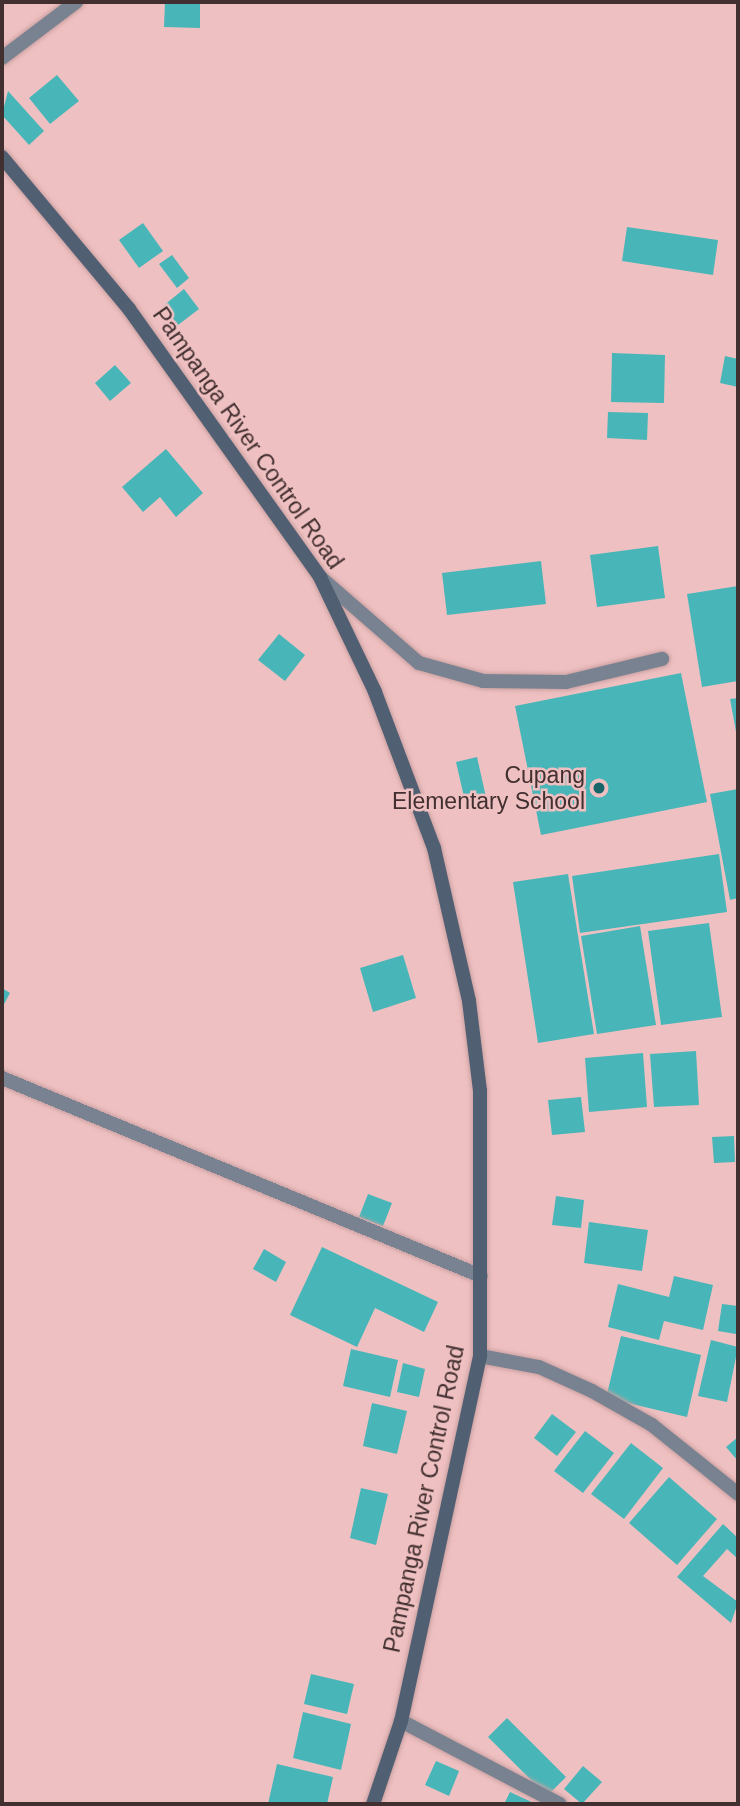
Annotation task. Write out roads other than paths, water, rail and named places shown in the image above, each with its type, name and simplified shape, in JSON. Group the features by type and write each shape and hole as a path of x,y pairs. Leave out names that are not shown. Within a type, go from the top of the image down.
{"main road":[{"name":"Pampanga River Control Road","path":"2,157 129,309 320,576 375,692 434,848 469,1001 480,1091 480,1356 401,1721 373,1804"}],"street":[{"path":"2,58 76,2"},
{"path":"320,576 418,663 483,681 566,682 662,659"},
{"path":"2,1078 481,1276"},
{"path":"480,1356 539,1367 592,1391 652,1425 738,1494"},
{"path":"401,1721 560,1804"}],"place":[{"name":"Cupang Elementary School","path":"599,788"}]}
